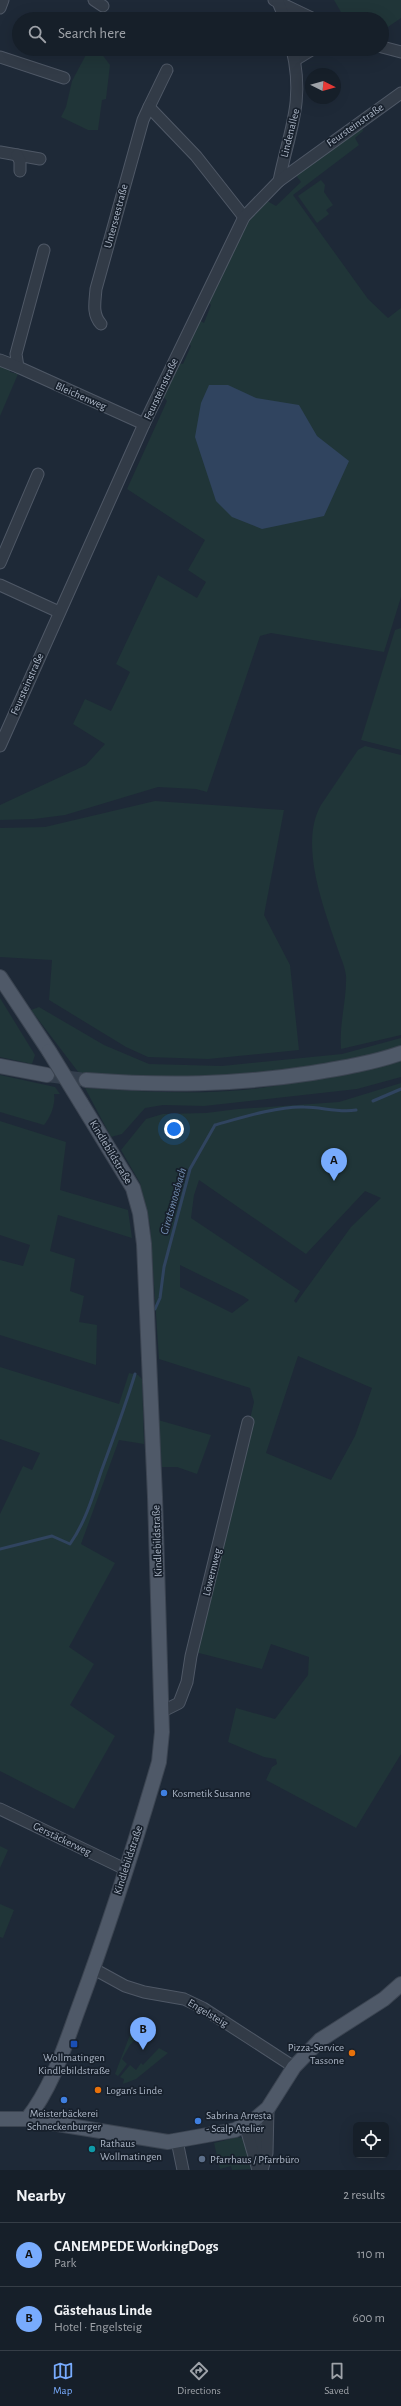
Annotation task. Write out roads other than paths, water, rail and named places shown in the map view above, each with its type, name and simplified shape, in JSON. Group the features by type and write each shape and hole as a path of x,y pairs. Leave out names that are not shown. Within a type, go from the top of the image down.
{"main road":[{"name":"Kindlebildstraße","path":"0,977 82,1103 133,1188 140,1213 147,1313 162,1711 159,1762 94,1969 53,2077 42,2099 27,2119"},
{"path":"86,1080 142,1084 192,1085 247,1082 354,1066 401,1053"},
{"path":"0,1066 47,1075"},
{"path":"0,2119 27,2119 146,2140 168,2142 235,2130 248,2123 268,2108 294,2066 320,2040 384,1999 401,1984"}],"street":[{"path":"0,8 3,0"},
{"path":"276,1 282,12"},
{"path":"276,1 299,12"},
{"path":"392,50 401,60"},
{"name":"Lindenallee","path":"279,181 298,102 294,56"},
{"path":"0,57 64,78"},
{"name":"Unterseestraße","path":"101,324 96,318 94,312 96,289 143,120 167,70"},
{"name":"Feursteinstraße","path":"0,746 144,424 244,217 279,181 401,93"},
{"path":"149,107 196,156 244,217"},
{"path":"0,152 40,159"},
{"path":"17,155 20,161 20,172"},
{"path":"18,367 16,354 44,250"},
{"name":"Bleichenweg","path":"0,360 144,424"},
{"path":"0,563 38,474"},
{"path":"0,585 59,612"},
{"name":"Löwernweg","path":"162,1711 179,1703 187,1682 191,1656 248,1422"},
{"name":"Gerstäckerweg","path":"0,1809 125,1869"},
{"name":"Engelsteig","path":"94,1969 126,1986 144,1992 184,1999 203,2008 294,2066"},
{"path":"261,2169 267,2154 268,2108"},
{"path":"248,2123 261,2169"},
{"path":"177,2141 183,2170"}],"water":[{"path":"209,385 228,385 256,398 299,405 317,436 349,461 324,516 262,529 232,517 216,501 195,437 201,403"}],"waterway":[{"name":"Giratsmoosbach","path":"373,1101 401,1089"},
{"name":"Giratsmoosbach","path":"155,1309 160,1298 164,1267 190,1169 215,1125 283,1108 311,1107 343,1111 356,1110"},
{"name":"Giratsmoosbach","path":"0,1549 52,1536 70,1544 88,1509 135,1374"}],"tunnel":[{"path":"47,1075 86,1080"}],"place":[{"name":"CANEMPEDE WorkingDogs","path":"334,1181"},
{"name":"Kosmetik Susanne","path":"164,1793"},
{"name":"Wollmatingen Kindlebildstraße","path":"74,2044"},
{"name":"Gästehaus Linde","path":"143,2050"},
{"name":"Pizza-Service Tassone","path":"352,2053"},
{"name":"Logan's Linde","path":"98,2090"},
{"name":"Meisterbäckerei Schneckenburger","path":"64,2100"},
{"name":"Sabrina Arresta - Scalp Atelier","path":"198,2121"},
{"name":"Rathaus Wollmatingen","path":"92,2149"},
{"name":"Pfarrhaus / Pfarrbüro","path":"202,2159"}]}
